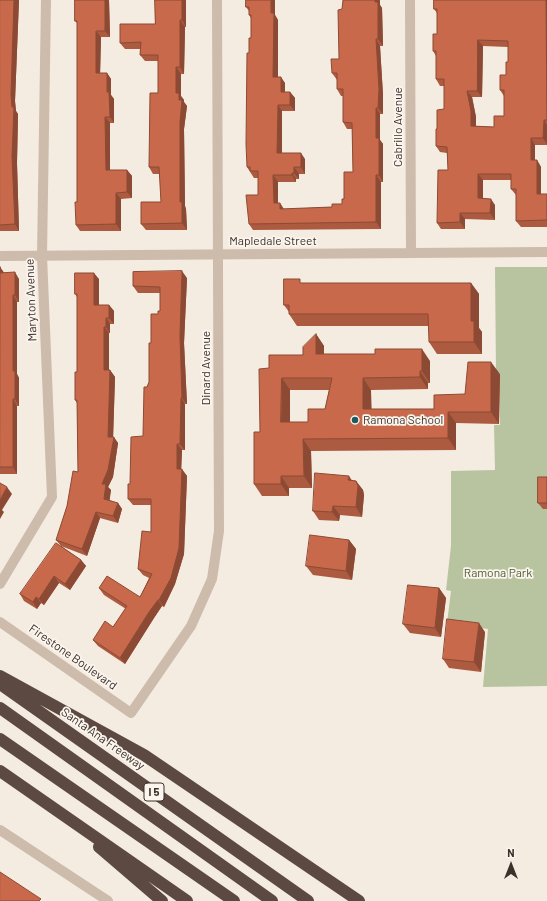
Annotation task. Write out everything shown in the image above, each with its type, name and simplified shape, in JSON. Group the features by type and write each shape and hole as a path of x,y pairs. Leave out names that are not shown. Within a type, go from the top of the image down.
{"highway":[{"path":"0,676 144,755 359,901"},
{"name":"Santa Ana Freeway","path":"0,684 308,901"},
{"path":"0,708 272,901"},
{"path":"0,739 234,901"},
{"path":"0,771 187,901"},
{"path":"45,801 162,901"}],"street":[{"name":"Maryton Avenue","path":"0,584 52,497 42,256 46,0"},
{"name":"Dinard Avenue","path":"131,713 191,626 212,579 217,557 219,531 218,0"},
{"name":"Cabrillo Avenue","path":"410,0 411,253"},
{"name":"Mapledale Street","path":"0,256 547,252"},
{"name":"Firestone Boulevard","path":"0,622 131,713"},
{"path":"0,830 108,901"}],"green space":[{"name":"Ramona Park","path":"495,267 547,267 547,686 483,687 488,629 447,623 451,591 446,590 451,546 451,471 495,470 494,425 500,425 500,373 496,372"}],"building":[{"path":"0,0 14,0 11,95 12,107 14,107 12,157 15,224 0,225"},
{"path":"75,0 105,0 105,31 96,31 96,73 107,73 107,92 109,92 110,117 105,117 106,170 127,170 127,192 116,193 116,224 76,225 77,21 75,21"},
{"path":"155,0 182,0 182,20 180,20 180,67 176,67 176,93 179,93 179,100 182,100 180,122 180,202 182,202 182,223 141,224 141,202 161,202 159,167 149,167 150,93 158,93 158,55 140,55 141,42 120,43 120,24 155,24"},
{"path":"246,0 271,0 271,13 274,13 273,77 281,77 281,92 290,92 290,105 278,105 277,153 301,153 301,167 294,167 294,173 292,173 292,175 273,175 274,203 280,203 280,209 332,207 332,204 342,204 342,199 344,199 344,172 353,172 352,123 343,122 343,89 337,89 337,73 332,73 331,59 339,59 338,10 342,9 343,0 375,0 375,2 378,2 378,39 376,39 379,89 378,108 376,108 376,138 379,138 379,175 376,175 376,222 249,224 246,195 258,195 258,171 250,171 250,167 247,167 247,53 249,53 249,38 251,38 251,15 249,15 249,7 246,7"},
{"path":"434,0 546,0 547,120 544,120 543,138 531,138 531,160 537,160 537,194 547,194 547,220 516,221 516,189 511,189 511,174 478,174 478,198 491,199 490,213 460,213 460,222 437,223 438,170 448,170 447,147 436,146 437,110 444,109 444,79 436,79 436,51 433,51 433,34 437,34 437,9 434,9","holes":["478,40 508,41 508,62 506,62 506,75 500,75 500,90 504,90 504,116 494,116 494,127 471,126 471,111 467,91 477,91"]},
{"path":"182,271 180,336 182,398 180,444 177,444 177,469 182,469 179,548 171,578 159,600 149,612 120,658 93,640 105,621 113,627 127,606 99,588 107,576 140,597 152,574 138,569 142,531 151,532 151,499 128,499 128,484 130,484 131,437 143,436 144,387 147,387 149,382 151,314 158,314 158,311 160,311 160,287 133,286 133,272"},
{"path":"15,272 15,295 13,295 13,371 15,371 15,399 13,399 13,467 0,467 0,273"},
{"path":"75,273 94,273 94,305 109,305 109,318 106,318 106,327 104,327 104,370 110,370 108,437 114,437 108,470 102,484 106,484 104,499 118,503 113,516 96,512 82,549 56,540 67,506 73,471 78,472 77,400 75,400 75,372 77,372 77,294 75,294"},
{"path":"284,279 300,279 300,283 471,283 471,321 474,321 474,342 429,342 428,314 289,314 289,305 284,305"},
{"path":"316,334 316,354 375,354 375,349 422,349 422,371 420,371 420,377 363,378 363,409 434,409 434,395 465,394 468,362 491,362 491,412 448,412 448,438 303,439 304,476 281,476 281,484 254,484 254,432 260,432 259,369 269,368 269,355 303,355 303,347","holes":["282,378 332,378 325,409 308,409 308,422 281,422"]},
{"path":"315,473 349,476 348,480 356,481 358,486 356,507 333,506 332,512 313,511"},
{"path":"538,477 547,477 547,503 538,503"},
{"path":"0,483 7,487 0,500"},
{"path":"310,535 349,540 346,571 306,566"},
{"path":"56,543 81,560 65,584 54,576 39,599 36,597 33,602 20,594"},
{"path":"408,585 439,588 435,628 403,624"},
{"path":"447,619 479,623 474,662 443,659"},
{"path":"0,872 41,899 39,901 0,901"}],"place":[{"name":"Ramona School","path":"355,420"}]}
